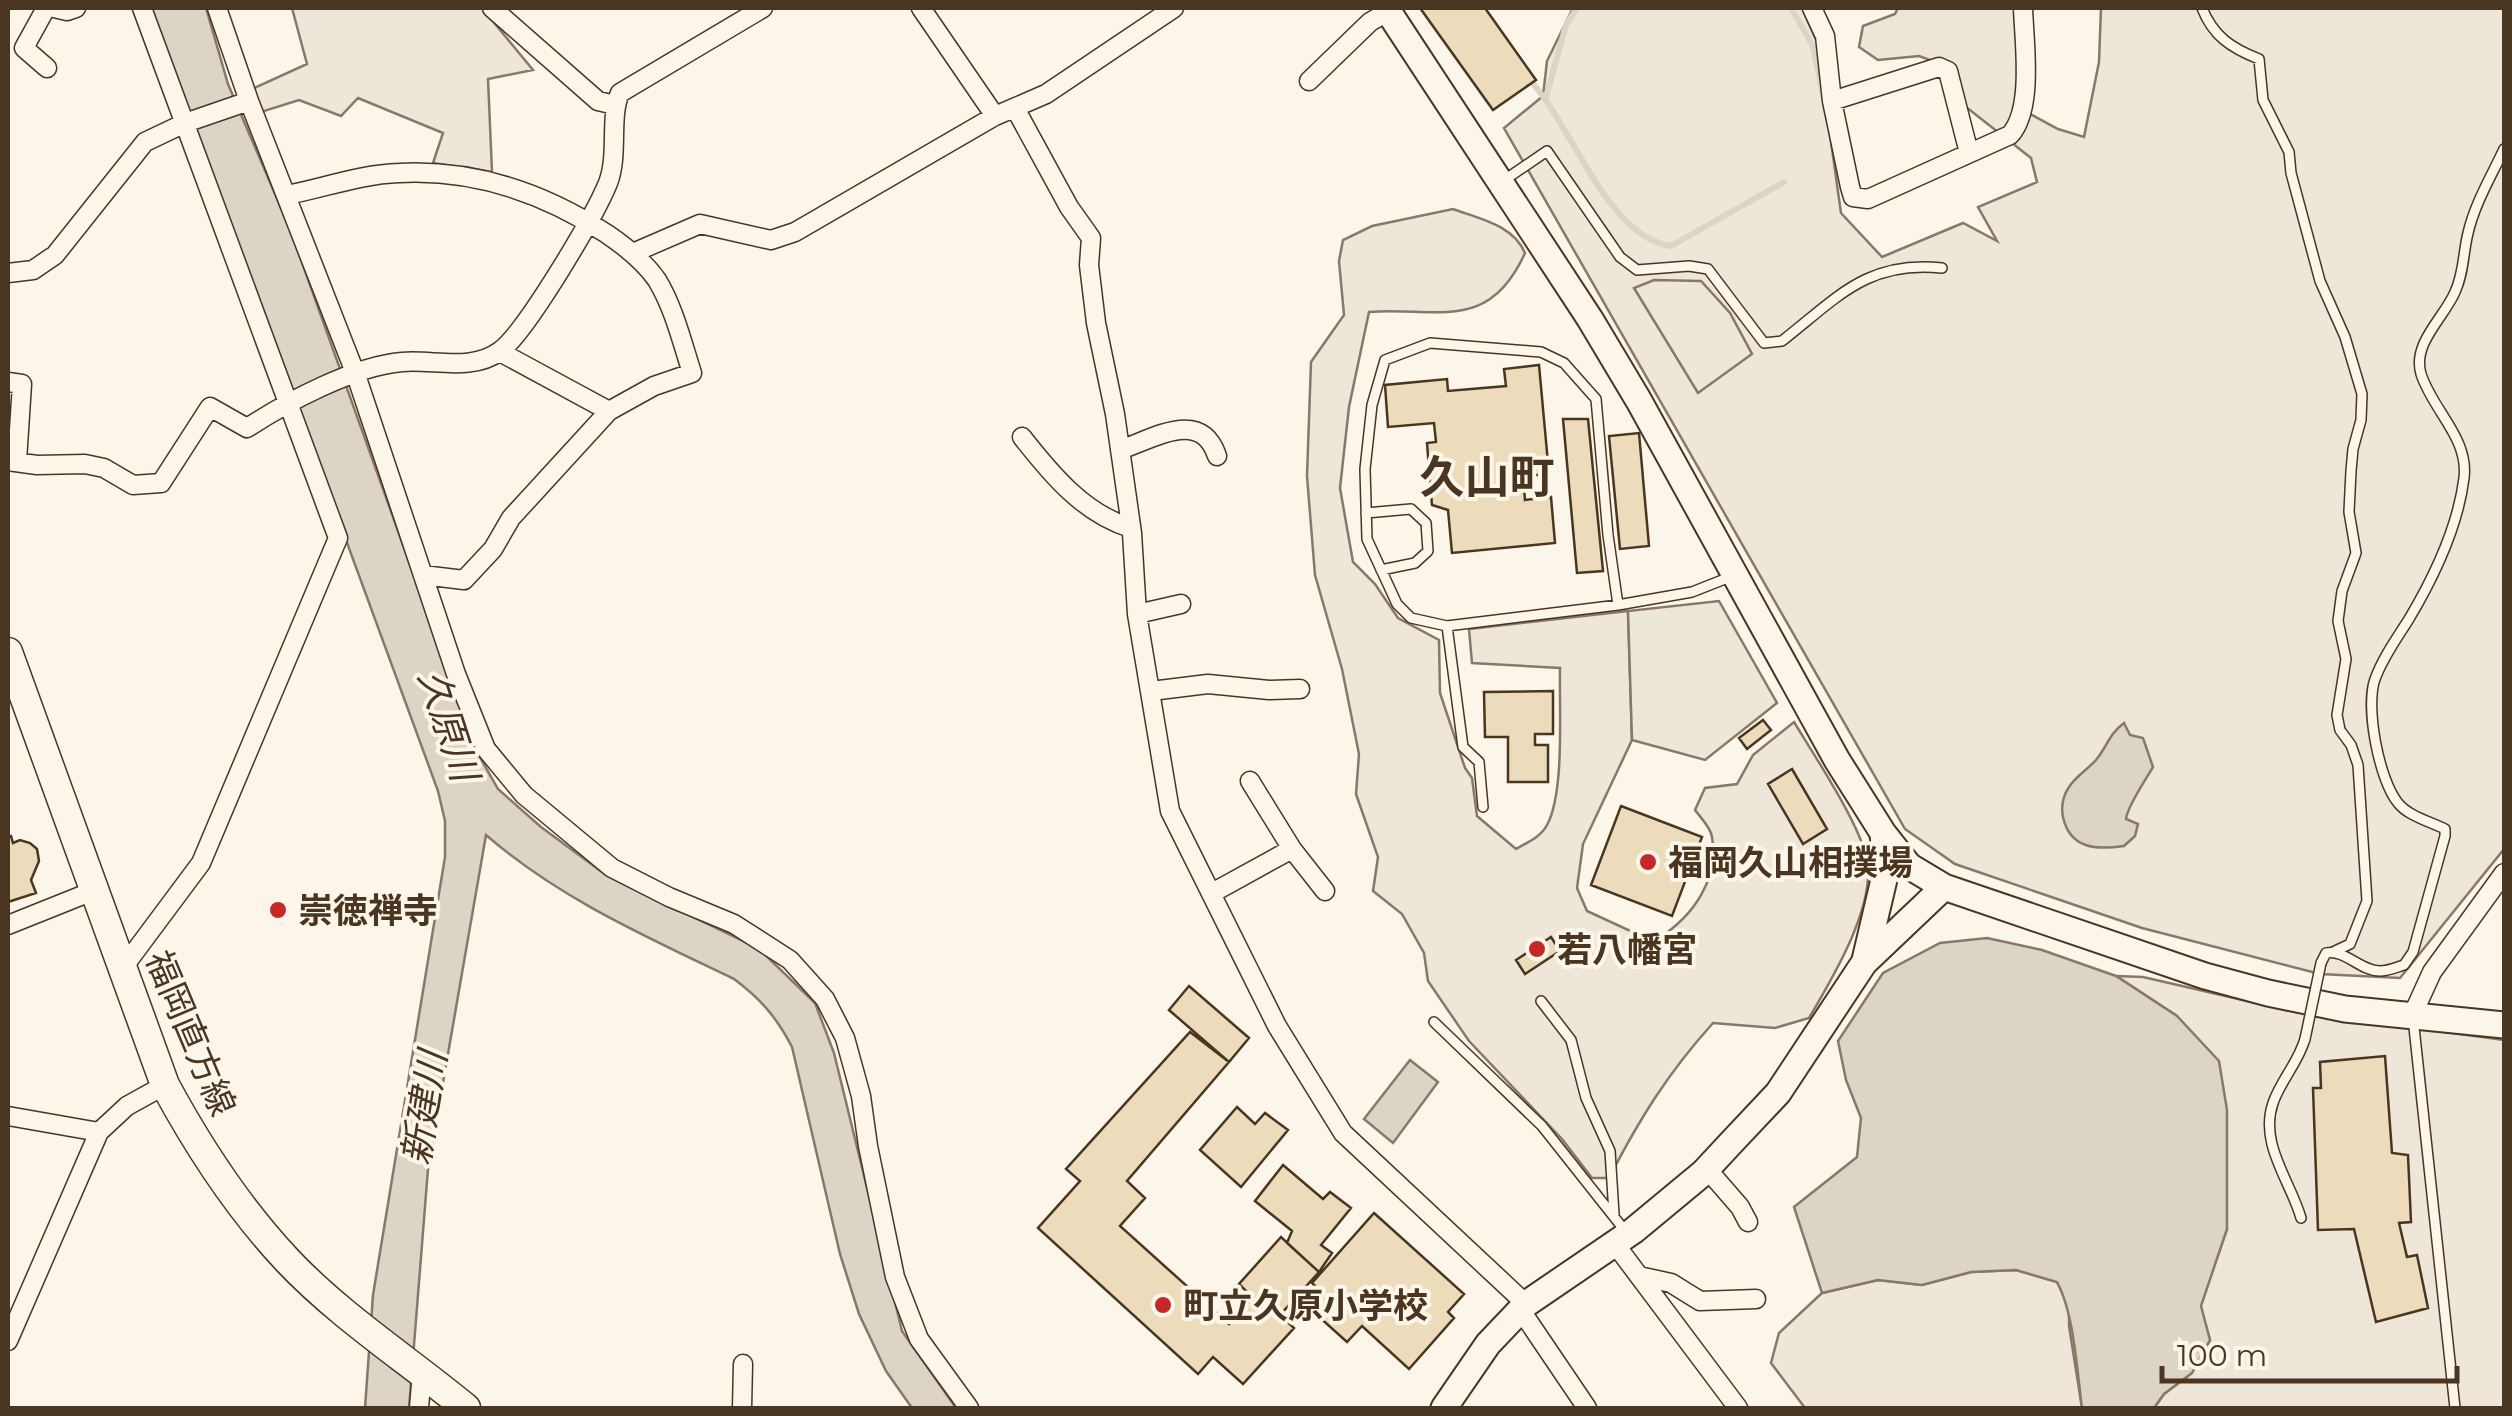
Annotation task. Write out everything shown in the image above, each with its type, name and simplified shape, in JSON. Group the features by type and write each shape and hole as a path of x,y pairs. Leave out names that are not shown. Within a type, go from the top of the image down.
{"main road":[{"name":"福岡直方線","path":"8,652 164,1085 201,1149 290,1263 466,1408"}],"street":[{"path":"47,68 24,48 50,8 76,8"},
{"path":"122,969 202,864 338,538 142,8"},
{"path":"217,8 249,101 356,375 456,674 486,749 524,795 612,868 734,924 790,960 825,999 845,1038 861,1096 895,1278 919,1339 969,1408"},
{"path":"492,8 598,101 615,105"},
{"path":"8,382 22,384 12,461 84,464 104,468 132,485 161,484 210,407 248,428 288,402 356,375 403,362 457,364 500,352 523,326 608,182 616,136 615,105 620,93 762,8"},
{"path":"920,8 995,116"},
{"path":"633,253 700,224 770,240 795,232 995,116 1046,94 1174,8"},
{"path":"1812,8 1825,36 1832,101 1854,197 1868,200 2018,127 2024,102 2023,8"},
{"path":"1309,81 1387,10 1638,401 1837,760 1909,866 1944,887 2205,976 2345,1009 2504,1025"},
{"path":"1832,101 1939,66 1948,72 1969,153"},
{"path":"8,273 33,270 55,254 145,142 185,123 249,101"},
{"path":"1015,108 1090,238 1096,323 1120,450 1137,614 1170,812 1277,1026 1343,1133 1523,1306 1587,1408"},
{"path":"286,196 394,173 426,172 498,182 561,206 633,253 656,279 671,307 692,372 654,386 609,411 511,518 493,549 464,580 423,575"},
{"path":"500,352 609,411"},
{"path":"1120,450 1191,429 1212,438 1218,456"},
{"path":"1022,436 1061,484 1116,524 1131,528"},
{"path":"1137,614 1180,604"},
{"path":"1152,691 1208,684 1300,690"},
{"path":"1250,781 1292,849 1325,891"},
{"path":"1864,963 1886,871 1883,833"},
{"path":"1212,892 1292,849"},
{"path":"2412,1016 2432,972 2504,874"},
{"path":"1444,1408 1488,1344 1523,1306 1707,1169 1778,1094 1864,963 1944,887"},
{"path":"8,925 93,890"},
{"path":"8,1341 99,1132 126,1106 164,1085"},
{"path":"8,1116 99,1132"},
{"path":"1707,1169 1748,1222"},
{"path":"1619,1232 1639,1276 1738,1408"},
{"path":"1639,1276 1671,1283 1700,1302 1756,1299"},
{"path":"742,1408 743,1364"},
{"path":"419,1408 422,1372"}],"lane":[{"path":"2202,8 2217,35 2237,50 2259,59 2263,100 2289,152 2320,280 2345,337 2362,394 2362,420 2352,448 2349,512 2356,553 2342,591 2338,621 2346,659 2337,715 2340,730 2358,765 2367,901 2350,944 2326,953 2321,963 2299,1060 2272,1104 2273,1152 2301,1218"},
{"path":"2335,952 2370,969 2381,971 2404,965 2413,952 2445,836 2445,829 2399,804 2382,770 2372,693 2385,658 2433,576 2459,501 2464,448 2446,424 2421,374 2420,362 2424,344 2460,281 2467,235 2478,202 2504,150"},
{"path":"1500,182 1546,151 1620,256 1637,270 1689,266 1708,269 1764,343 1782,341 1871,275 1912,265 1942,268"},
{"path":"1618,605 1596,400 1564,363 1541,352 1430,344 1385,360 1370,421 1365,469 1367,539 1397,604 1410,618 1448,626 1618,605 1692,592 1733,576"},
{"path":"1366,514 1411,509 1426,523 1428,550 1414,562 1381,570"},
{"path":"1448,626 1463,748 1480,762 1483,806"},
{"path":"1540,1002 1570,1040 1586,1098 1610,1151 1619,1232"},
{"path":"2412,1016 2455,1408"},
{"path":"1434,1022 1542,1126 1619,1232"}],"shaded area":[{"path":"292,8 482,8 533,70 488,79 492,172 433,163 443,133 358,98 341,116 299,100 261,112 254,88 307,64"},
{"path":"1573,8 1802,8 1817,42 1841,213 1882,257 1963,223 1997,241 1978,207 2037,182 2031,158 1966,107 1949,67 1919,56 1878,60 1859,47 1863,26 1895,14 1898,8 2016,8 2019,108 2058,129 2084,137 2099,62 2101,8 2504,8 2504,849 2400,978 2320,974 2142,928 1955,864 1905,829 1504,128 1543,96 1547,61"},
{"path":"1453,209 1504,229 1525,253 1511,278 1478,306 1459,311 1369,312 1349,407 1340,488 1353,562 1375,584 1398,618 1439,640 1440,693 1465,768 1472,778 1477,816 1516,849 1547,825 1559,771 1560,668 1472,663 1469,629 1628,611 1632,740 1583,844 1577,888 1587,911 1639,935 1659,938 1683,919 1701,895 1711,868 1711,834 1695,810 1705,788 1737,784 1753,755 1794,722 1846,809 1867,860 1868,878 1859,920 1809,1018 1775,1028 1713,1023 1656,1097 1609,1178 1592,1178 1562,1139 1469,1041 1428,981 1424,953 1402,914 1373,891 1378,857 1356,794 1359,754 1342,669 1315,575 1307,476 1311,362 1344,315 1339,261 1343,240 1372,226"},
{"path":"1654,280 1701,281 1730,313 1752,354 1698,393 1634,288"},
{"path":"1719,601 1777,703 1705,760 1632,740 1628,611"},
{"path":"2116,976 2143,977 2295,1012 2504,1040 2504,1408 2154,1408 2164,1394 2192,1373 2210,1340 2200,1306 2227,1229 2177,1016"},
{"path":"2016,1270 2057,1282 2069,1306 2082,1408 1805,1408 1771,1363 1779,1333 1822,1293 1878,1280 1922,1285 1971,1272"}],"water":[{"path":"151,8 206,8 228,84 290,229 477,752 498,789 606,875 758,948 815,1003 834,1053 902,1331 956,1408 912,1408 886,1371 859,1314 840,1254 792,1047 768,1010 734,979 574,898 486,835 428,1169 409,1408 365,1408 373,1295 445,857 445,821 438,791"},
{"path":"2124,723 2130,735 2143,738 2153,767 2127,814 2126,819 2138,824 2135,836 2124,846 2086,845 2066,828 2064,798 2072,783 2096,760"},
{"path":"1987,938 2042,950 2116,976 2177,1016 2219,1061 2227,1110 2227,1229 2201,1306 2210,1340 2192,1373 2164,1394 2154,1408 2082,1408 2071,1326 2057,1282 2016,1270 1971,1272 1922,1285 1878,1280 1822,1293 1794,1207 1857,1157 1861,1118 1846,1080 1838,1041 1883,973 1940,943"},
{"path":"1410,1060 1438,1082 1393,1143 1364,1119"}],"building":[{"path":"1420,8 1485,8 1536,80 1493,110"},
{"path":"1539,365 1549,474 1523,476 1525,500 1551,497 1555,543 1452,553 1448,510 1432,505 1427,443 1436,442 1434,423 1388,427 1385,385 1447,379 1448,391 1506,386 1504,369"},
{"path":"1563,419 1588,419 1603,571 1577,573"},
{"path":"1639,433 1649,546 1620,549 1609,436"},
{"path":"1553,691 1553,734 1535,734 1535,745 1548,745 1548,782 1508,782 1508,737 1485,737 1484,692"},
{"path":"1763,720 1771,730 1747,749 1739,738"},
{"path":"1792,769 1827,829 1803,844 1768,784"},
{"path":"1621,806 1702,837 1672,916 1591,885"},
{"path":"8,837 13,843 20,840 37,849 39,861 31,880 36,893 8,902"},
{"path":"1551,937 1560,951 1525,974 1516,960"},
{"path":"1189,986 1249,1038 1229,1062 1169,1010"},
{"path":"1190,1032 1229,1062 1127,1181 1145,1198 1120,1226 1229,1324 1253,1298 1239,1284 1281,1237 1319,1272 1280,1315 1294,1328 1243,1384 1213,1357 1198,1374 1038,1228 1080,1181 1066,1169"},
{"path":"2385,1056 2392,1153 2408,1155 2411,1222 2399,1223 2407,1257 2417,1255 2428,1308 2376,1322 2354,1229 2318,1230 2313,1088 2321,1088 2320,1062"},
{"path":"1237,1107 1255,1124 1265,1113 1288,1130 1241,1187 1200,1150"},
{"path":"1283,1165 1323,1199 1330,1192 1351,1208 1321,1245 1332,1253 1319,1272 1287,1243 1292,1231 1255,1201"},
{"path":"1374,1213 1464,1294 1448,1312 1454,1318 1409,1369 1362,1326 1347,1342 1308,1307 1321,1292 1312,1283"}],"waterway":[{"path":"1546,97 1566,25 1577,8"},
{"path":"1791,8 1813,46 1824,100"},
{"path":"1528,78 1609,201 1648,238 1671,246 1784,182"}],"place":[{"name":"福岡久山相撲場","path":"1648,862"},
{"name":"崇徳禅寺","path":"278,910"},
{"name":"若八幡宮","path":"1537,949"},
{"name":"町立久原小学校","path":"1163,1305"}],"district":[{"name":"久山町","path":"1487,476"}],"water label":[{"name":"久原川","path":"449,725"},
{"name":"新建川","path":"424,1108"}]}
